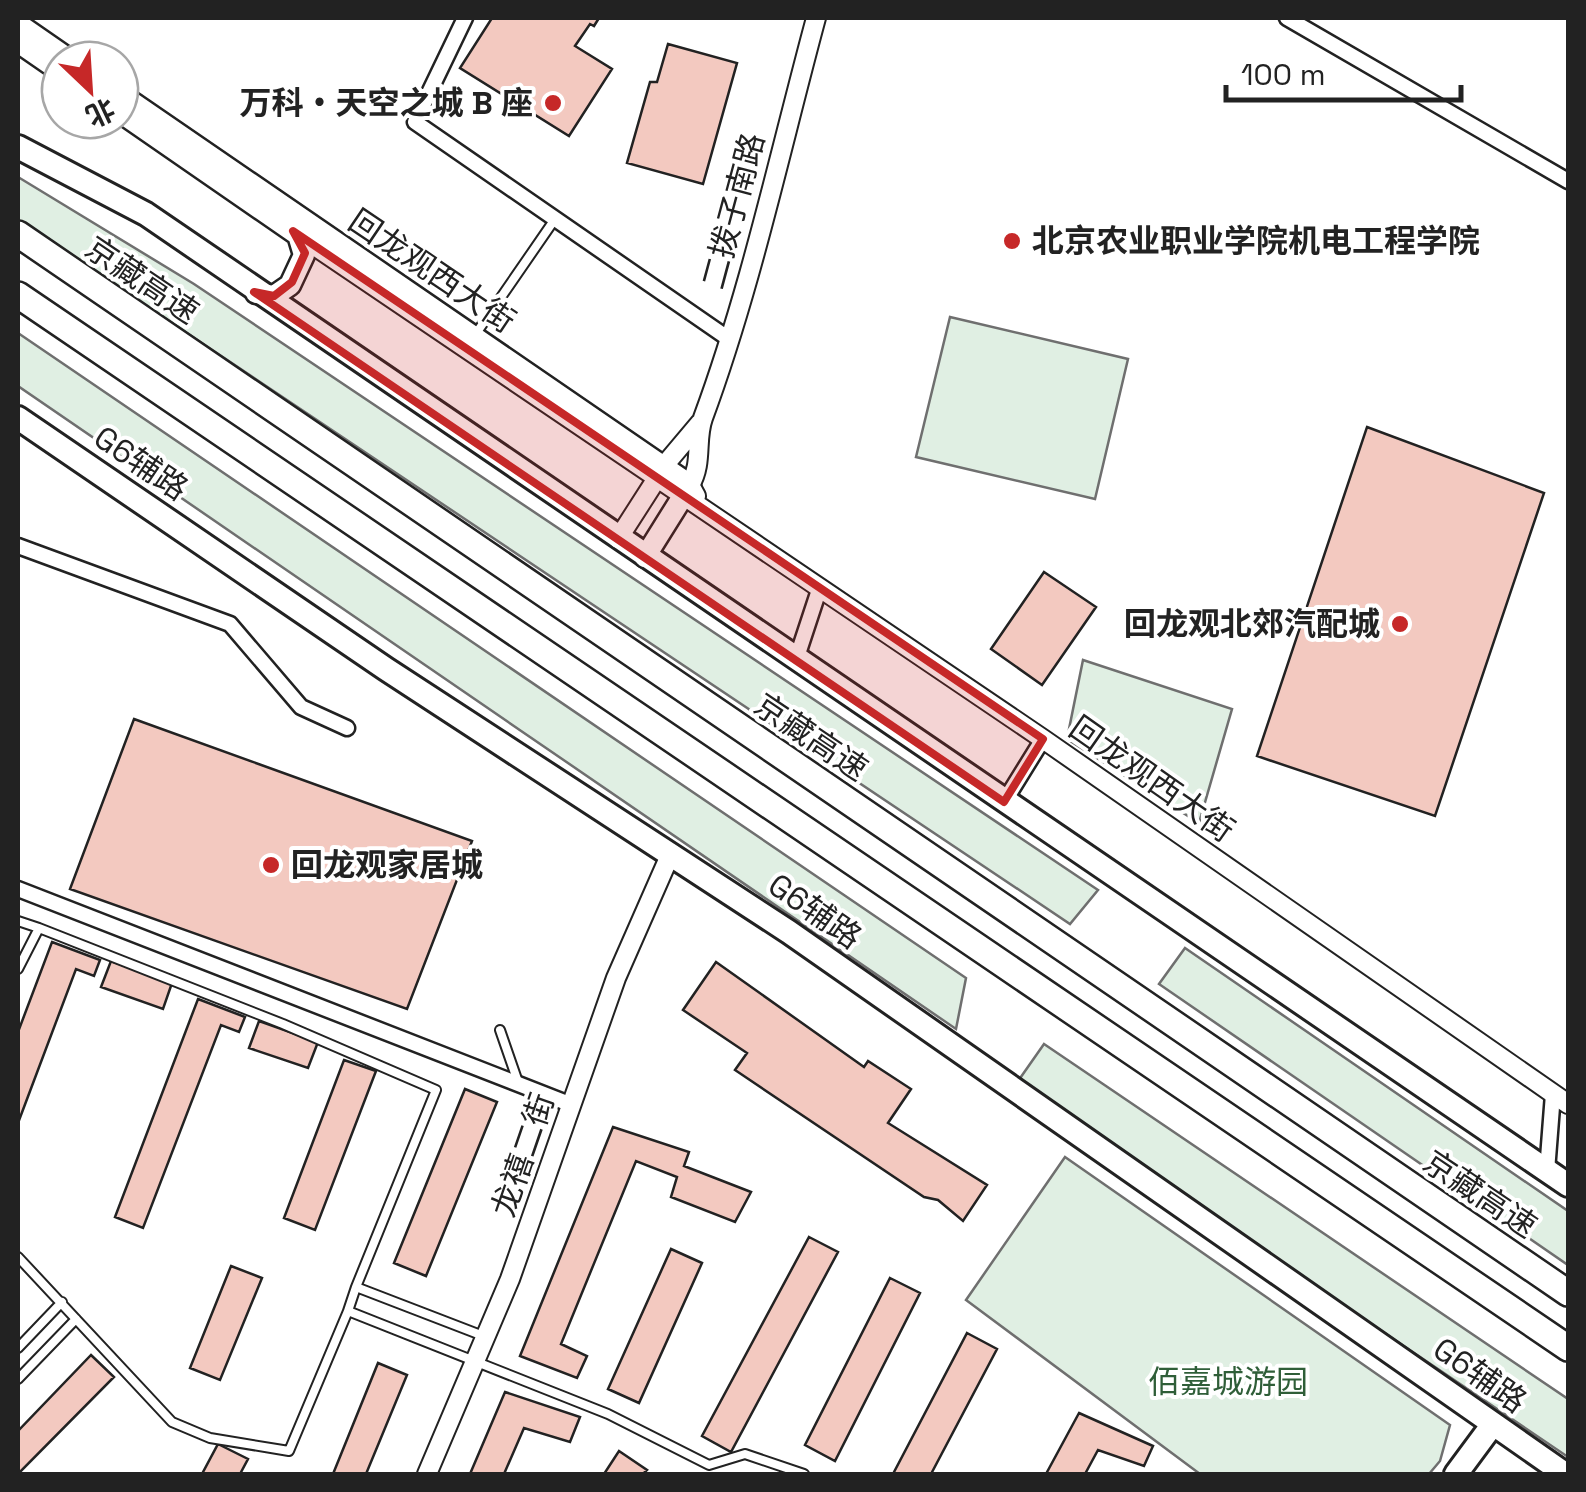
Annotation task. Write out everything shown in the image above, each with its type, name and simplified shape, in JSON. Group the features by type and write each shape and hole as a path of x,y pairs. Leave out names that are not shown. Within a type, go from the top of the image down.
{"highway":[{"name":"京藏高速","path":"18,234 1568,1294"},
{"path":"18,296 1568,1348"}],"main road":[{"path":"18,24 41,40"},
{"path":"18,42 40,57"},
{"name":"回龙观西大街","path":"140,108 474,336 691,496"},
{"name":"回龙观西大街","path":"140,126 293,231"},
{"path":"18,148 146,214 254,292 1568,1185"},
{"path":"254,292 274,296 292,282 304,255 293,231"},
{"name":"G6辅路","path":"18,418 386,669 672,853 1561,1473"},
{"name":"二拨子南路","path":"645,558 691,496"},
{"path":"1456,1474 1493,1424"}],"street":[{"path":"465,18 416,122 729,339"},
{"name":"二拨子南路","path":"691,496 703,418 729,339 816,18"},
{"path":"1287,18 1568,182"},
{"name":"回龙观西大街","path":"293,231 661,473"},
{"name":"二拨子南路","path":"618,539 703,418"},
{"name":"回龙观西大街","path":"691,496 1561,1099"},
{"path":"18,546 230,624 300,707 348,728"},
{"path":"796,660 820,587"},
{"path":"1004,802 1043,739"},
{"name":"龙禧二街","path":"427,1474 531,1224 616,978 672,853"},
{"path":"18,890 572,1105"},
{"path":"1548,1171 1561,1099"}],"lane":[{"path":"474,336 555,219"},
{"path":"18,921 284,1024 436,1090 290,1451 210,1438 172,1422 18,1257"},
{"path":"18,969 39,928"},
{"path":"500,1030 519,1084"},
{"path":"356,1287 486,1336"},
{"path":"18,1348 62,1302"},
{"path":"348,1311 608,1414 709,1465 745,1454 804,1474"},
{"path":"18,1380 76,1319"}],"highlighted area":[{"path":"293,231 701,505 1043,739 1004,802 645,557 254,292 274,296 292,282 305,253"}],"green space":[{"path":"18,177 194,284 1098,890 1070,924 18,220"},
{"path":"950,317 1128,359 1095,499 916,457"},
{"path":"18,333 966,978 956,1029 18,386"},
{"path":"1083,660 1232,709 1199,823 1067,739"},
{"path":"1185,948 1568,1211 1568,1265 1159,984"},
{"path":"1044,1044 1568,1399 1568,1457 1016,1084"},
{"name":"佰嘉城游园","path":"1065,1157 1450,1425 1440,1461 1429,1474 1200,1474 966,1300"}],"building":[{"name":"万科・天空之城 B 座","path":"492,18 599,18 575,46 612,69 569,136 460,68"},
{"path":"668,44 737,63 703,184 627,163 650,82 657,82"},
{"name":"回龙观北郊汽配城","path":"1367,427 1544,493 1435,816 1257,756"},
{"path":"1044,572 1096,607 1042,685 991,649"},
{"name":"回龙观家居城","path":"134,719 472,841 407,1009 70,889"},
{"path":"52,942 100,960 94,976 76,969 18,1123 18,1032"},
{"path":"111,961 172,983 163,1009 101,987"},
{"path":"716,962 864,1067 868,1061 911,1089 888,1123 987,1185 963,1221 938,1200 924,1197 735,1070 747,1053 683,1010"},
{"path":"198,999 245,1017 239,1032 221,1025 143,1228 115,1217"},
{"path":"259,1021 318,1042 308,1068 249,1048"},
{"path":"344,1060 376,1071 315,1230 284,1218"},
{"path":"465,1089 497,1102 426,1276 394,1263"},
{"path":"613,1127 689,1152 684,1166 751,1192 735,1222 671,1197 677,1177 636,1161 561,1344 587,1356 577,1378 520,1356"},
{"path":"809,1237 838,1252 731,1452 702,1436"},
{"path":"671,1249 702,1263 639,1403 608,1389"},
{"path":"231,1266 262,1278 220,1380 190,1368"},
{"path":"890,1278 920,1293 835,1461 805,1445"},
{"path":"967,1333 997,1349 931,1474 893,1474"},
{"path":"91,1355 114,1377 18,1474 18,1431"},
{"path":"378,1363 407,1375 366,1474 333,1474"},
{"path":"505,1392 580,1417 570,1442 524,1428 504,1474 470,1474"},
{"path":"1079,1413 1153,1446 1144,1466 1098,1450 1085,1474 1046,1474"},
{"path":"218,1444 248,1459 240,1474 202,1474"},
{"path":"619,1451 647,1470 643,1474 604,1474"}],"place":[{"name":"万科・天空之城 B 座","path":"553,103"},
{"name":"北京农业职业学院机电工程学院","path":"1012,241"},
{"name":"回龙观北郊汽配城","path":"1400,624"},
{"name":"回龙观家居城","path":"271,865"}]}
